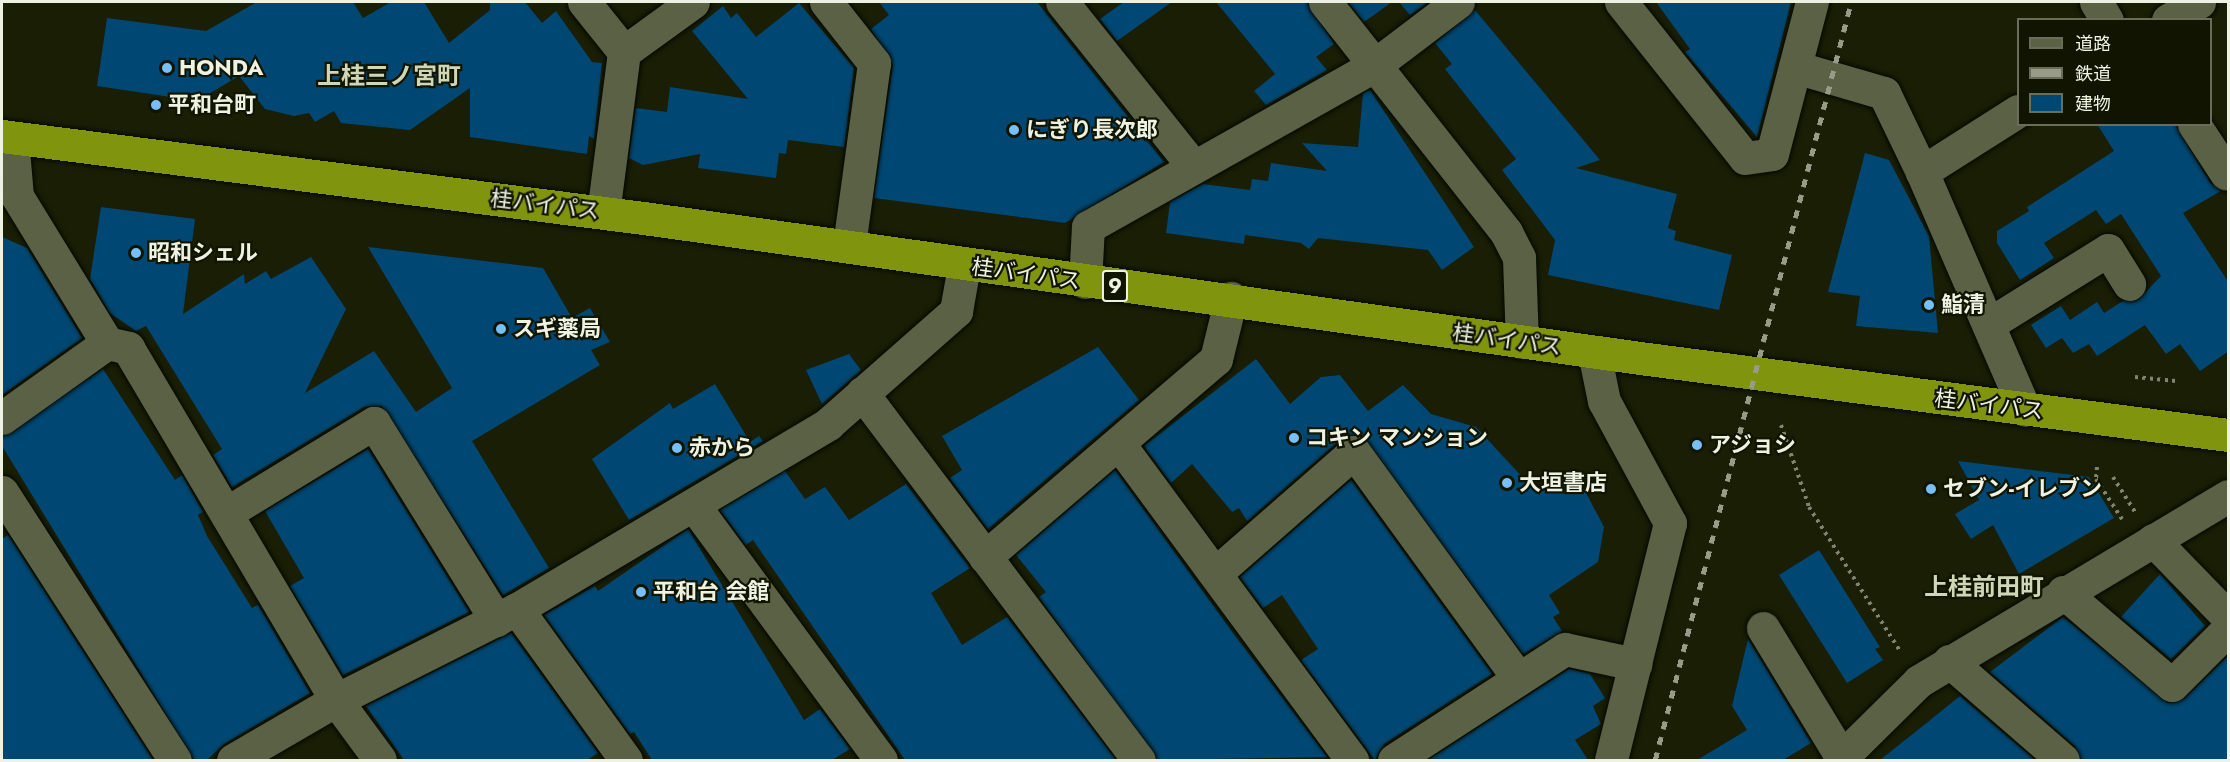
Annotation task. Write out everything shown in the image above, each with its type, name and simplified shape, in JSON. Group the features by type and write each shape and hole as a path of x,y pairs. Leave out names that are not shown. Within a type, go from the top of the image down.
{"highway":[{"name":"桂バイパス","path":"7,137 603,213 849,246 964,266 1231,298 1594,352 2229,435"}],"street":[{"path":"584,2 624,52 603,213"},
{"path":"624,52 693,2"},
{"path":"826,2 874,63 849,246"},
{"path":"1062,2 1193,166"},
{"path":"1325,2 1506,232 1519,258 1522,342"},
{"path":"1085,282 1088,227 1375,65 1458,2"},
{"path":"1621,2 1745,158 1772,154 1812,2"},
{"path":"2096,2 2106,18"},
{"path":"2171,18 2199,2"},
{"path":"1795,67 1884,93 1922,172 2025,410"},
{"path":"1922,172 2017,112"},
{"path":"2195,126 2226,173"},
{"path":"7,137 17,196 107,343 128,348 228,512 336,700 380,760"},
{"path":"1989,324 2108,250 2129,284"},
{"path":"234,760 336,700 507,615 695,507 828,424 956,311 964,266"},
{"path":"985,557 1216,359 1231,298"},
{"path":"2,418 107,343"},
{"path":"1594,352 1604,401 1670,523 1611,760"},
{"path":"862,393 1139,760"},
{"path":"228,512 374,423 507,615 626,760"},
{"path":"1119,444 1217,572 1352,760"},
{"path":"1217,572 1354,452 1518,678"},
{"path":"2,492 175,760"},
{"path":"1763,628 1846,758 1919,681 2063,592 2229,496"},
{"path":"695,507 881,760"},
{"path":"2147,543 2229,616"},
{"path":"2063,592 2172,685 2229,628"},
{"path":"1394,760 1564,649 1635,664"},
{"path":"1949,661 2063,760"}],"path":[{"path":"2135,377 2175,381"},
{"path":"1781,424 1809,507 1919,681"},
{"path":"2097,467 2096,479 2147,543"},
{"path":"2113,477 2136,512"}],"building":[{"path":"257,2 353,2 363,18 391,2 424,2 449,43 490,10 490,2 525,2 542,23 556,11 592,62 602,63 594,139 589,136 587,154 470,137 470,88 410,130 341,123 334,111 315,122 309,113 294,116 265,109 239,76 197,101 97,86 107,18 206,31"},
{"name":"にぎり長次郎","path":"879,2 1037,2 1164,162 1065,223 874,198 893,65 871,29 889,15"},
{"path":"1124,2 1172,2 1117,41 1100,19"},
{"path":"1216,2 1307,2 1334,44 1316,57 1327,70 1266,105 1254,91 1275,74"},
{"path":"1348,2 1392,2 1364,22"},
{"path":"1399,2 1428,2 1410,15"},
{"path":"1656,2 1791,2 1757,137 1685,52 1690,49"},
{"path":"799,3 854,68 844,147 788,140 786,154 779,153 776,178 698,168 700,154 643,165 629,158 636,108 667,112 670,87 748,99 692,31 723,6 731,18 737,13 756,37"},
{"path":"1475,10 1600,160 1576,168 1677,194 1668,228 1676,231 1674,240 1732,255 1719,310 1548,275 1555,240 1502,170 1516,159 1445,69 1452,64 1435,43"},
{"path":"1370,90 1474,247 1442,270 1428,250 1318,238 1309,249 1301,243 1245,235 1244,244 1166,233 1170,202 1203,184 1250,190 1252,179 1268,181 1271,163 1327,171 1302,143 1358,147 1363,93"},
{"path":"2098,126 2176,126 2210,183 2221,191 2183,213 2229,283 2229,351 2200,371 2180,344 2166,354 2145,325 2097,356 2089,344 2073,353 2062,338 2046,348 2031,325 2061,306 2070,320 2097,302 2104,313 2123,301 2138,300 2161,276 2121,214 2106,224 2096,210 2044,243 2054,258 2020,280 1997,243 1997,231 2029,211 2027,207 2114,151"},
{"path":"1865,153 1889,160 1929,236 1938,333 1856,326 1860,296 1828,292"},
{"path":"101,207 195,219 183,314 244,274 245,284 266,271 271,279 311,257 346,309 305,393 374,351 416,412 452,388 368,247 543,268 572,318 590,308 610,342 591,350 600,365 472,441 549,568 503,595 382,406 364,407 232,487 213,455 222,449 146,326 136,331 110,313 90,279"},
{"path":"2,237 27,248 82,338 2,395"},
{"path":"1098,347 1139,400 988,529 950,478 962,470 942,436"},
{"path":"849,354 861,370 822,404 806,370"},
{"path":"1256,359 1290,404 1321,377 1340,375 1368,411 1403,385 1431,414 1476,427 1538,494 1574,470 1604,527 1598,562 1549,595 1560,613 1553,617 1562,631 1523,654 1361,434 1342,438 1247,521 1239,508 1232,512 1192,464 1171,483 1144,446"},
{"path":"103,369 175,480 182,475 203,512 198,515 207,536 252,608 258,605 310,693 224,744 207,760 194,760 2,446 2,436"},
{"path":"715,384 750,442 759,436 763,441 629,520 592,459 670,403 673,409"},
{"path":"368,449 469,612 343,675 290,586 304,578 265,511"},
{"path":"1958,461 2089,477 2114,518 2019,574 1993,525 1971,539 1955,514 1979,500"},
{"path":"1115,470 1327,757 1157,760 1039,597 1046,592 1016,555"},
{"path":"785,471 805,499 825,487 849,520 906,484 970,568 931,593 962,645 1007,617 1116,760 905,760 753,540 746,545 720,510"},
{"path":"1351,480 1492,674 1384,744 1375,760 1301,660 1318,649 1282,595 1263,608 1240,577"},
{"path":"688,529 804,720 820,709 850,749 832,760 652,760 634,732 630,734 544,615 595,586 598,591"},
{"path":"8,535 153,760 2,760 2,539"},
{"path":"1819,550 1880,647 1875,649 1883,660 1847,683 1779,575"},
{"path":"2160,574 2205,626 2171,659 2121,617"},
{"path":"2063,617 2168,703 2185,698 2229,655 2229,760 2081,760 2075,746 1990,672"},
{"path":"511,633 598,753 587,760 404,760 366,706"},
{"path":"1748,639 1811,743 1783,760 1697,760 1747,730 1732,706"},
{"path":"1569,669 1590,674 1605,698 1593,706 1601,724 1575,740 1588,760 1428,760"},
{"path":"1960,696 2035,760 1880,760 1929,721"}],"railway":[{"path":"1655,760 1851,2"}],"place":[{"name":"HONDA","path":"167,68"},
{"name":"平和台町","path":"156,105"},
{"name":"にぎり長次郎","path":"1014,130"},
{"name":"昭和シェル","path":"136,253"},
{"name":"鮨清","path":"1929,305"},
{"name":"スギ薬局","path":"501,329"},
{"name":"コキン マンション","path":"1294,438"},
{"name":"アジョシ","path":"1697,445"},
{"name":"赤から","path":"677,448"},
{"name":"大垣書店","path":"1507,483"},
{"name":"セブン-イレブン","path":"1931,489"},
{"name":"平和台 会館","path":"641,592"}],"district":[{"name":"上桂三ノ宮町","path":"389,76"},
{"name":"上桂前田町","path":"1984,587"}]}
